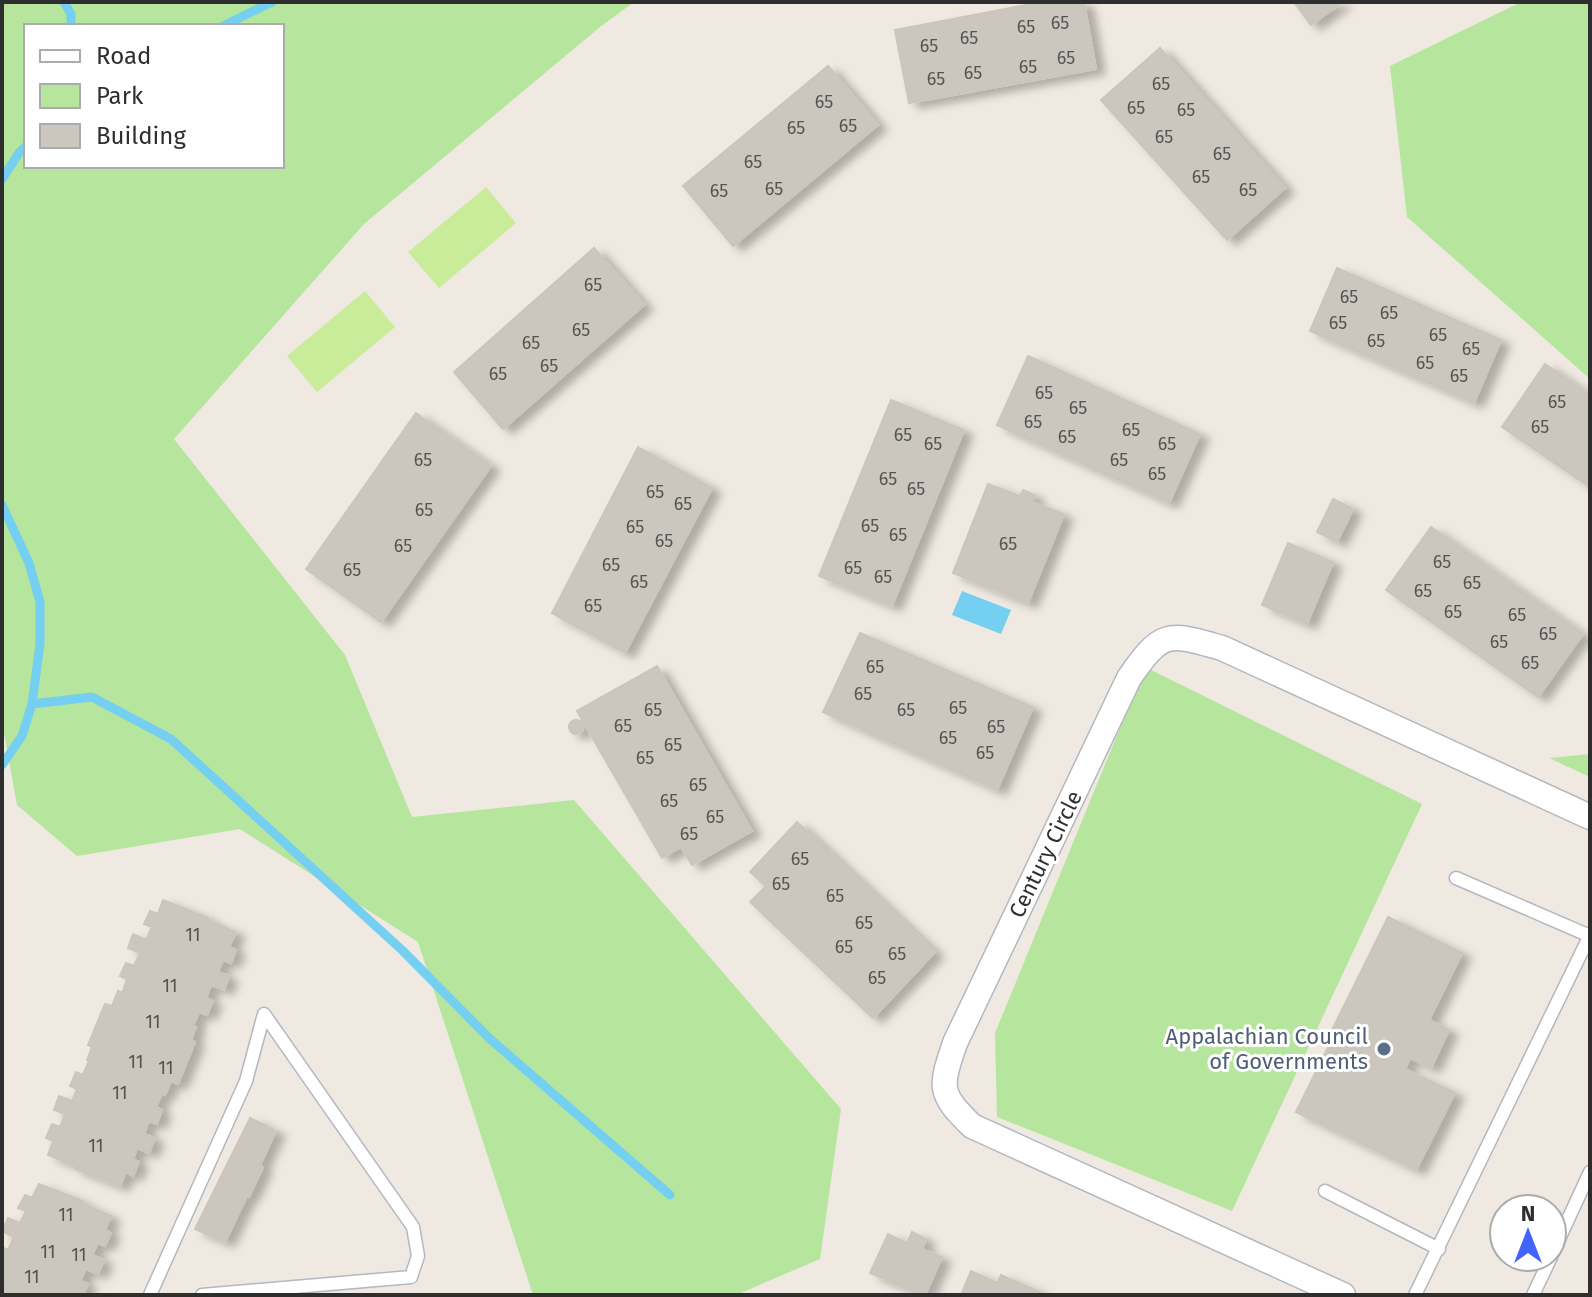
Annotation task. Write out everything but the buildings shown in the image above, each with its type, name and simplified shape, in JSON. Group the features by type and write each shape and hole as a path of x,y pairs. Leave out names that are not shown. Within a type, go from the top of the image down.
{"street":[{"name":"Century Circle","path":"1343,1295 1316,1290 972,1126 952,1106 945,1093 946,1071 955,1043 1129,678 1147,652 1165,638 1183,637 1222,648 1590,817"}],"lane":[{"path":"1415,1295 1590,935 1456,878"},
{"path":"150,1295 246,1081 264,1014 413,1227 418,1256 411,1277 202,1295"},
{"path":"1568,1219 1590,1172"},
{"path":"1325,1191 1439,1249"},
{"path":"1533,1295 1543,1273"}],"green space":[{"path":"2,2 634,2 364,224 174,439 345,655 412,817 574,800 841,1109 820,1259 736,1295 533,1295 418,942 240,829 77,856 17,805 2,722"},
{"path":"1521,2 1590,2 1590,379 1407,217 1390,66"},
{"path":"486,187 516,223 439,288 408,252"},
{"path":"365,291 395,327 317,392 287,356"},
{"path":"1145,667 1422,804 1232,1211 997,1117 995,1033"},
{"path":"1590,754 1590,777 1549,758"}],"water":[{"path":"962,591 1011,610 1001,634 952,615"}],"waterway":[{"path":"64,2 71,14 71,24"},
{"path":"227,24 272,2"},
{"path":"2,179 24,148"},
{"path":"2,505 29,563 40,602 40,644 32,704 22,736 2,765"},
{"path":"32,704 92,697 171,739 403,951 489,1038 670,1195"}],"place":[{"name":"Appalachian Council of Governments","path":"1384,1049"}]}
